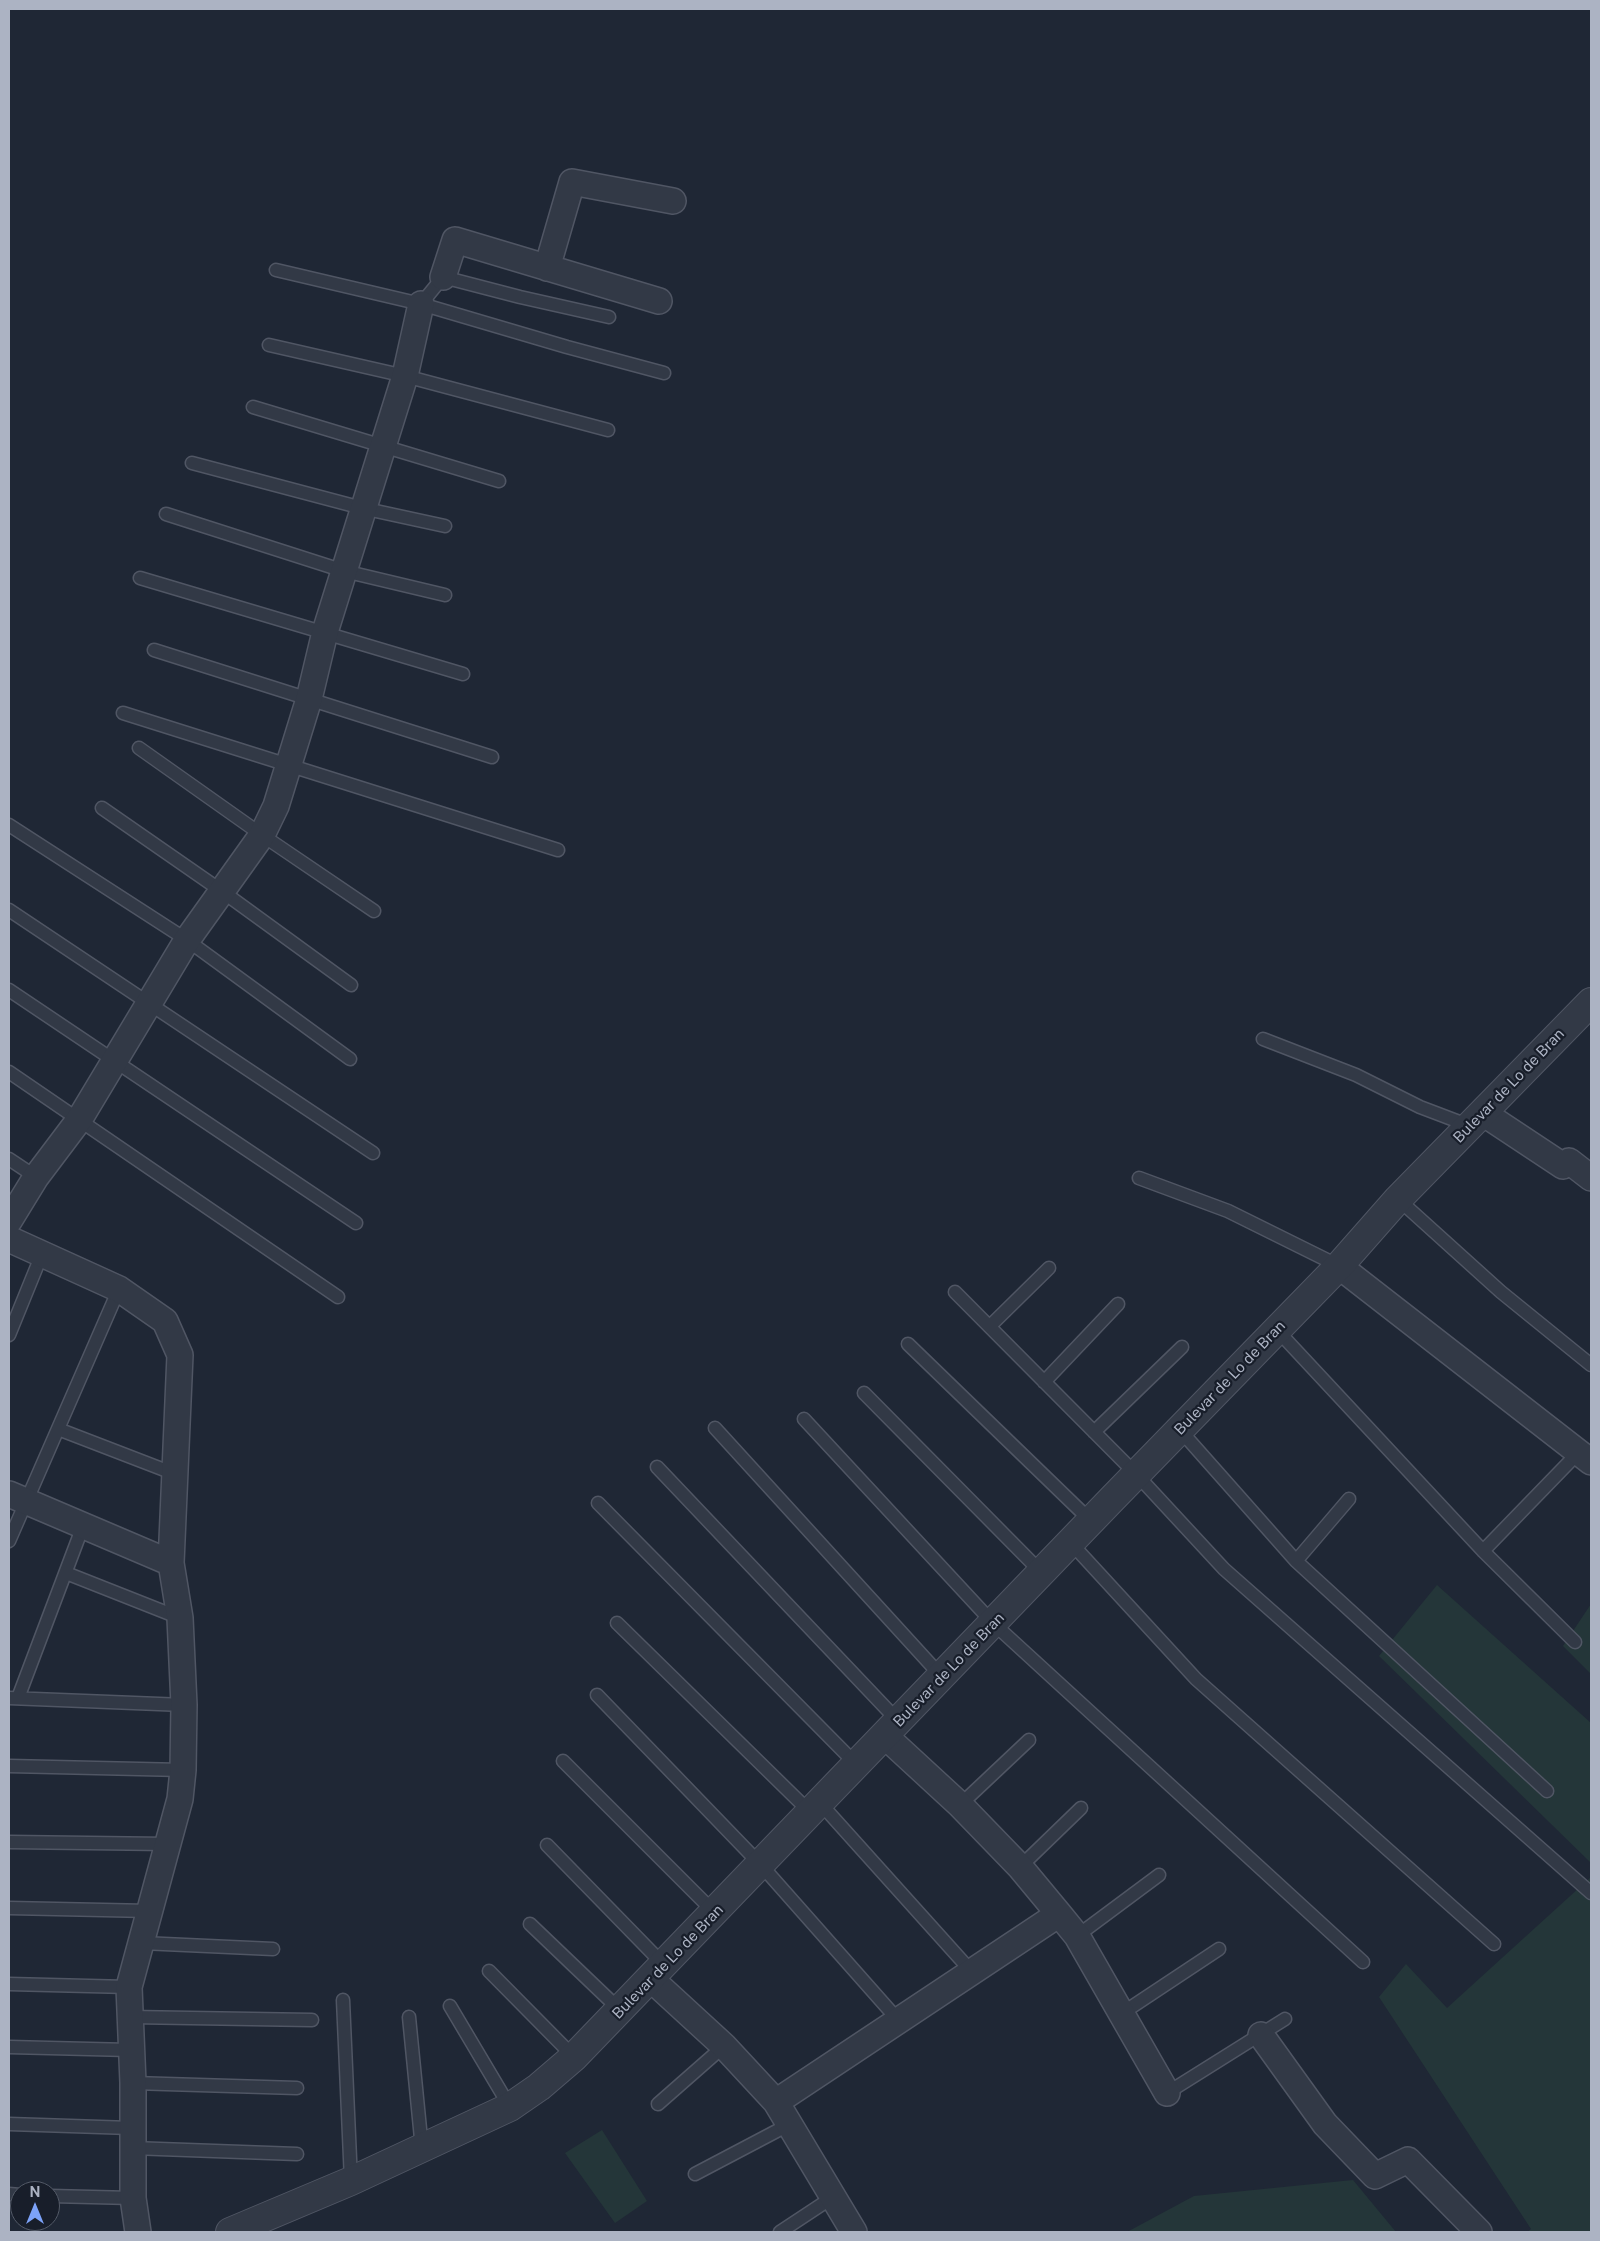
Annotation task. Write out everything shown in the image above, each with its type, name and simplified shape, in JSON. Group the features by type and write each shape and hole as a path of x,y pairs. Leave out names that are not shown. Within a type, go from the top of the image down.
{"street":[{"path":"548,268 572,182 673,201"},
{"path":"443,276 455,240 659,301"},
{"path":"9,1222 36,1177 79,1120 187,940 262,836 276,806 309,699 325,632 362,508 405,376 421,304"},
{"name":"Bulevar de Lo de Bran","path":"230,2232 270,2225 351,2181 510,2107 540,2087 574,2057 621,2011 1339,1266 1398,1199 1591,1004"},
{"path":"1477,1119 1562,1166 1570,1161 1591,1178"},
{"path":"9,1239 119,1289 165,1321 180,1355 171,1563 180,1618 184,1705 184,1770 180,1798 129,1988 132,2083 132,2198 138,2232"},
{"path":"1339,1266 1585,1457"},
{"path":"18,1497 171,1563"},
{"path":"892,1729 960,1805 1020,1867 1077,1936 1167,2093"},
{"path":"776,2102 1059,1914"},
{"path":"658,1972 776,2102 854,2232"},
{"path":"1261,2036 1325,2124 1375,2176 1408,2160 1479,2232"}],"lane":[{"path":"276,270 421,304 664,373"},
{"path":"421,304 443,276 520,297 609,317"},
{"path":"269,345 405,376 608,430"},
{"path":"253,408 499,481"},
{"path":"192,463 362,508 445,526"},
{"path":"166,514 344,571 445,595"},
{"path":"140,578 463,674"},
{"path":"154,650 492,757"},
{"path":"123,713 558,850"},
{"path":"140,748 262,836 374,910"},
{"path":"102,808 223,892 351,985"},
{"path":"9,825 187,940 350,1059"},
{"path":"9,910 373,1153"},
{"path":"9,990 356,1222"},
{"path":"1263,1039 1356,1074 1420,1107 1477,1119"},
{"path":"9,1072 338,1296"},
{"path":"9,1159 36,1177"},
{"path":"1139,1178 1228,1212 1339,1266"},
{"path":"1398,1199 1501,1292 1591,1365"},
{"path":"9,1335 42,1254"},
{"path":"990,1326 1049,1268"},
{"path":"9,1541 18,1497 58,1428 119,1289"},
{"path":"955,1292 1137,1475 1224,1569 1591,1893"},
{"path":"1044,1382 1118,1304"},
{"path":"1277,1330 1483,1551 1575,1642"},
{"path":"908,1344 1092,1522"},
{"path":"1094,1432 1182,1347"},
{"path":"864,1393 1042,1573"},
{"path":"804,1419 994,1624 1363,1962"},
{"path":"58,1428 175,1474"},
{"path":"715,1428 942,1677"},
{"path":"1180,1430 1296,1560 1547,1791"},
{"path":"1483,1551 1585,1457"},
{"path":"657,1467 892,1729"},
{"path":"1296,1560 1349,1499"},
{"path":"598,1503 857,1765"},
{"path":"83,1526 66,1573 14,1698 184,1705"},
{"path":"1071,1543 1196,1679 1494,1944"},
{"path":"66,1573 180,1618"},
{"path":"617,1623 816,1808 972,1972"},
{"path":"597,1695 761,1865 899,2020"},
{"path":"960,1805 1029,1740"},
{"path":"563,1761 715,1913"},
{"path":"9,1766 184,1770"},
{"path":"1020,1867 1081,1808"},
{"path":"9,1842 168,1844"},
{"path":"547,1845 658,1972"},
{"path":"1077,1936 1159,1875"},
{"path":"9,1908 150,1911"},
{"path":"530,1924 621,2011"},
{"path":"142,1943 273,1949"},
{"path":"1121,2014 1219,1949"},
{"path":"489,1971 574,2057"},
{"path":"9,1984 129,1988"},
{"path":"343,2000 351,2181"},
{"path":"450,2006 510,2107"},
{"path":"130,2017 312,2020"},
{"path":"409,2017 422,2149"},
{"path":"1167,2093 1286,2019"},
{"path":"658,2104 724,2046"},
{"path":"9,2047 130,2050"},
{"path":"132,2083 297,2088"},
{"path":"9,2124 297,2154"},
{"path":"695,2174 790,2124"},
{"path":"60,2196 132,2198"},
{"path":"780,2232 833,2197"}],"shaded area":[{"path":"1437,1585 1591,1723 1591,1863 1379,1656"},
{"path":"1591,1604 1591,1674 1563,1646"},
{"path":"1591,1877 1591,2232 1527,2232 1531,2229 1379,1997 1406,1964 1447,2008"},
{"path":"602,2130 647,2201 615,2223 565,2153"},
{"path":"1353,2180 1396,2232 1127,2232 1194,2196"}]}
